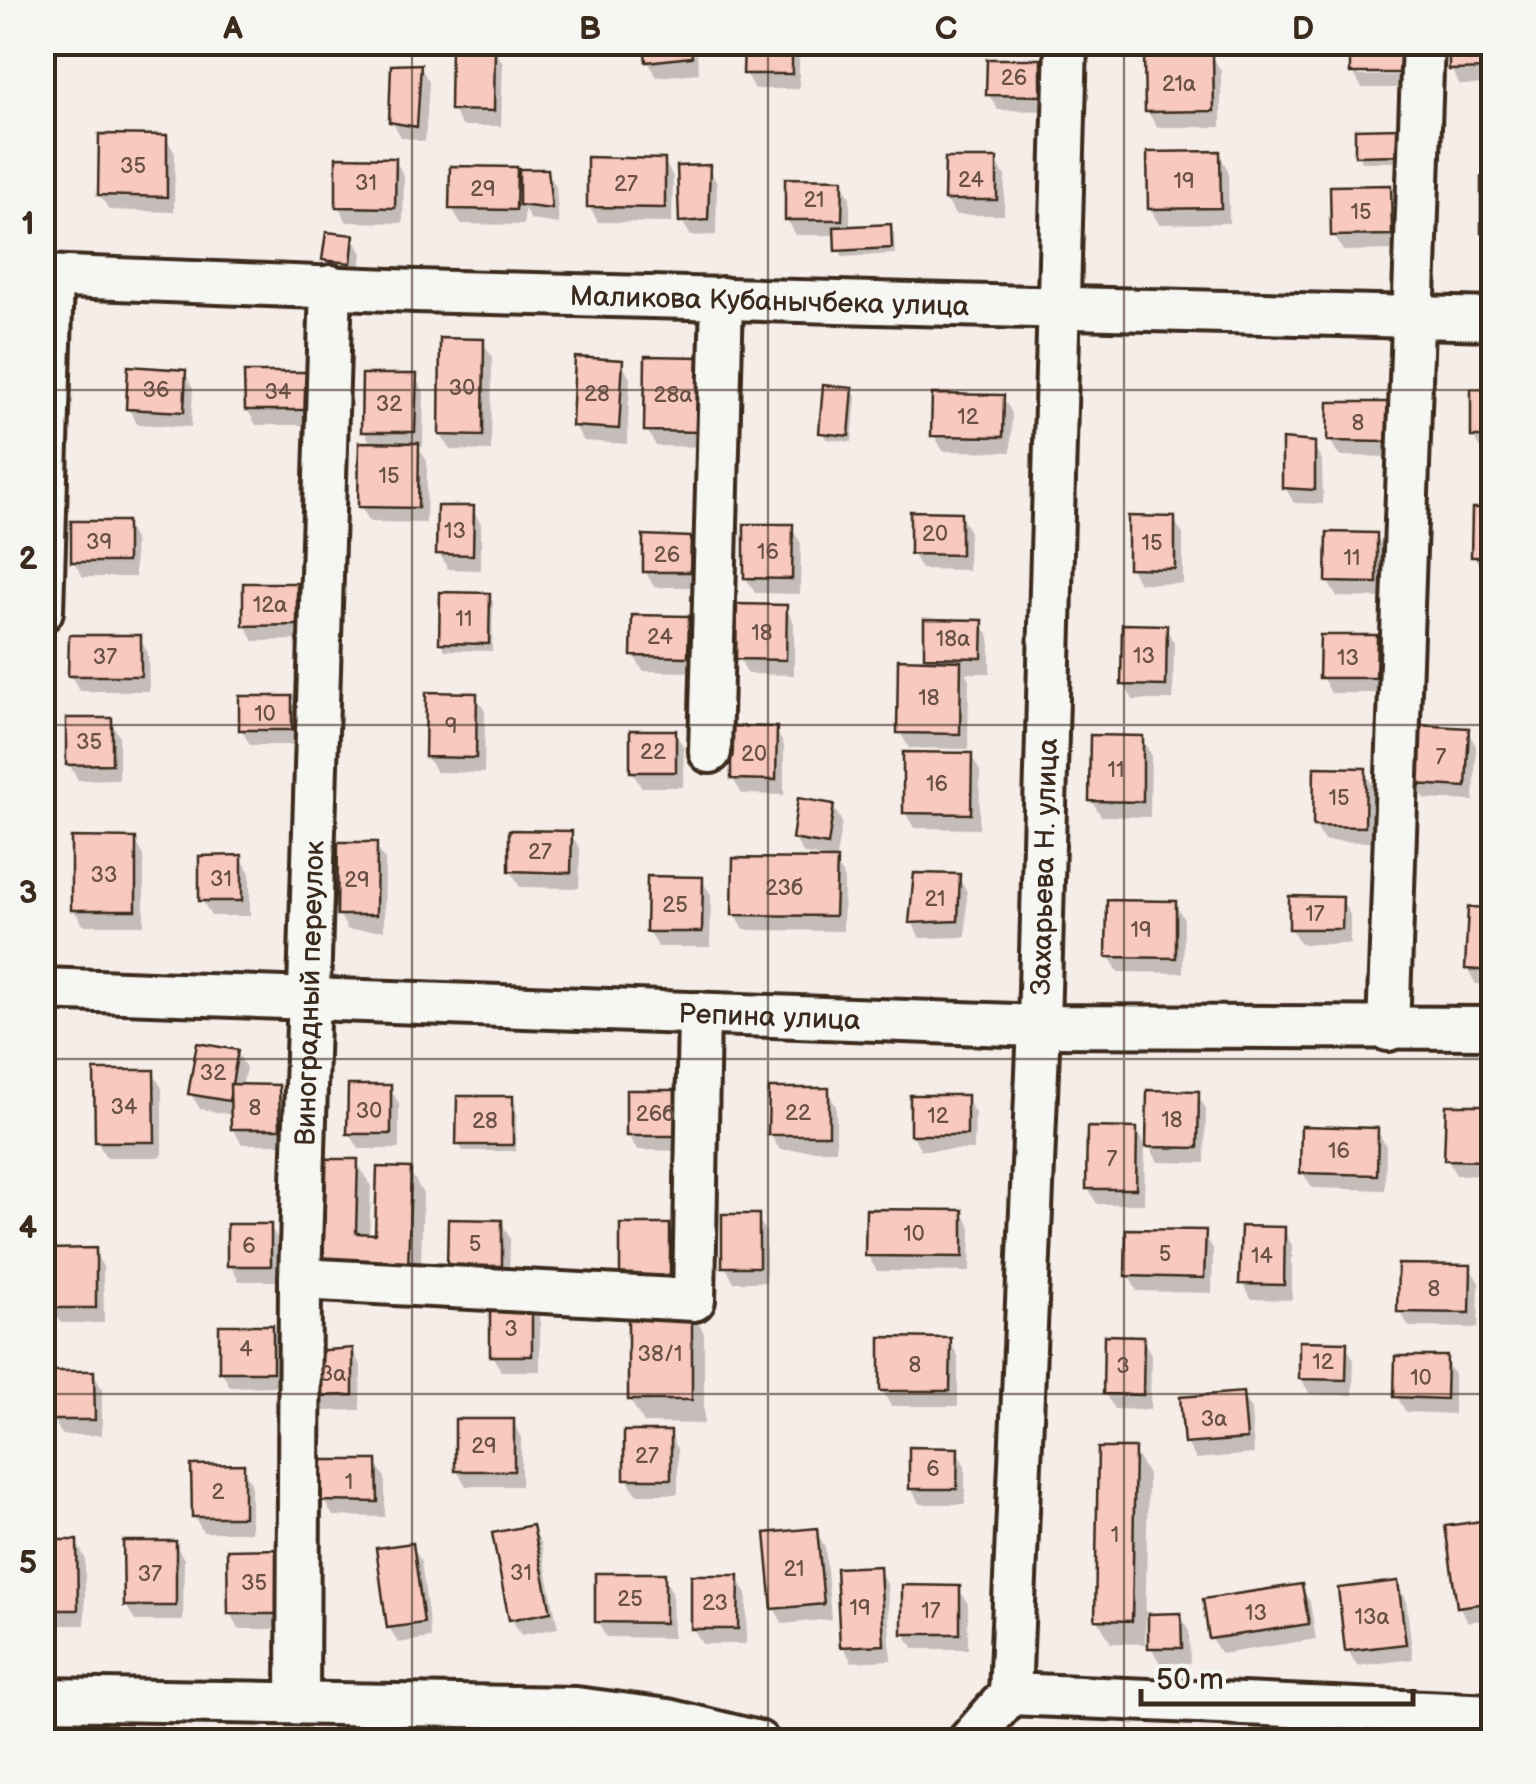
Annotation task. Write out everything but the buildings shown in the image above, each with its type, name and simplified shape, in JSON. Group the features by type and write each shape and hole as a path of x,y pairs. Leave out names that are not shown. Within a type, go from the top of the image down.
{"street":[{"name":"Захарьева Н. улица","path":"1010,1694 1038,1026 1066,42"},
{"path":"1388,1030 1423,42"},
{"name":"Маликова Кубанычбека улица","path":"47,276 1494,319"},
{"path":"42,612 47,276"},
{"name":"Виноградный переулок","path":"298,1702 300,1279 332,286"},
{"path":"710,752 722,298"},
{"name":"Репина улица","path":"42,989 1038,1026 1494,1028"},
{"path":"300,1279 694,1300 698,1013"},
{"path":"968,1742 1010,1694 1494,1715"},
{"path":"42,1699 576,1708 668,1720 758,1742"}]}
